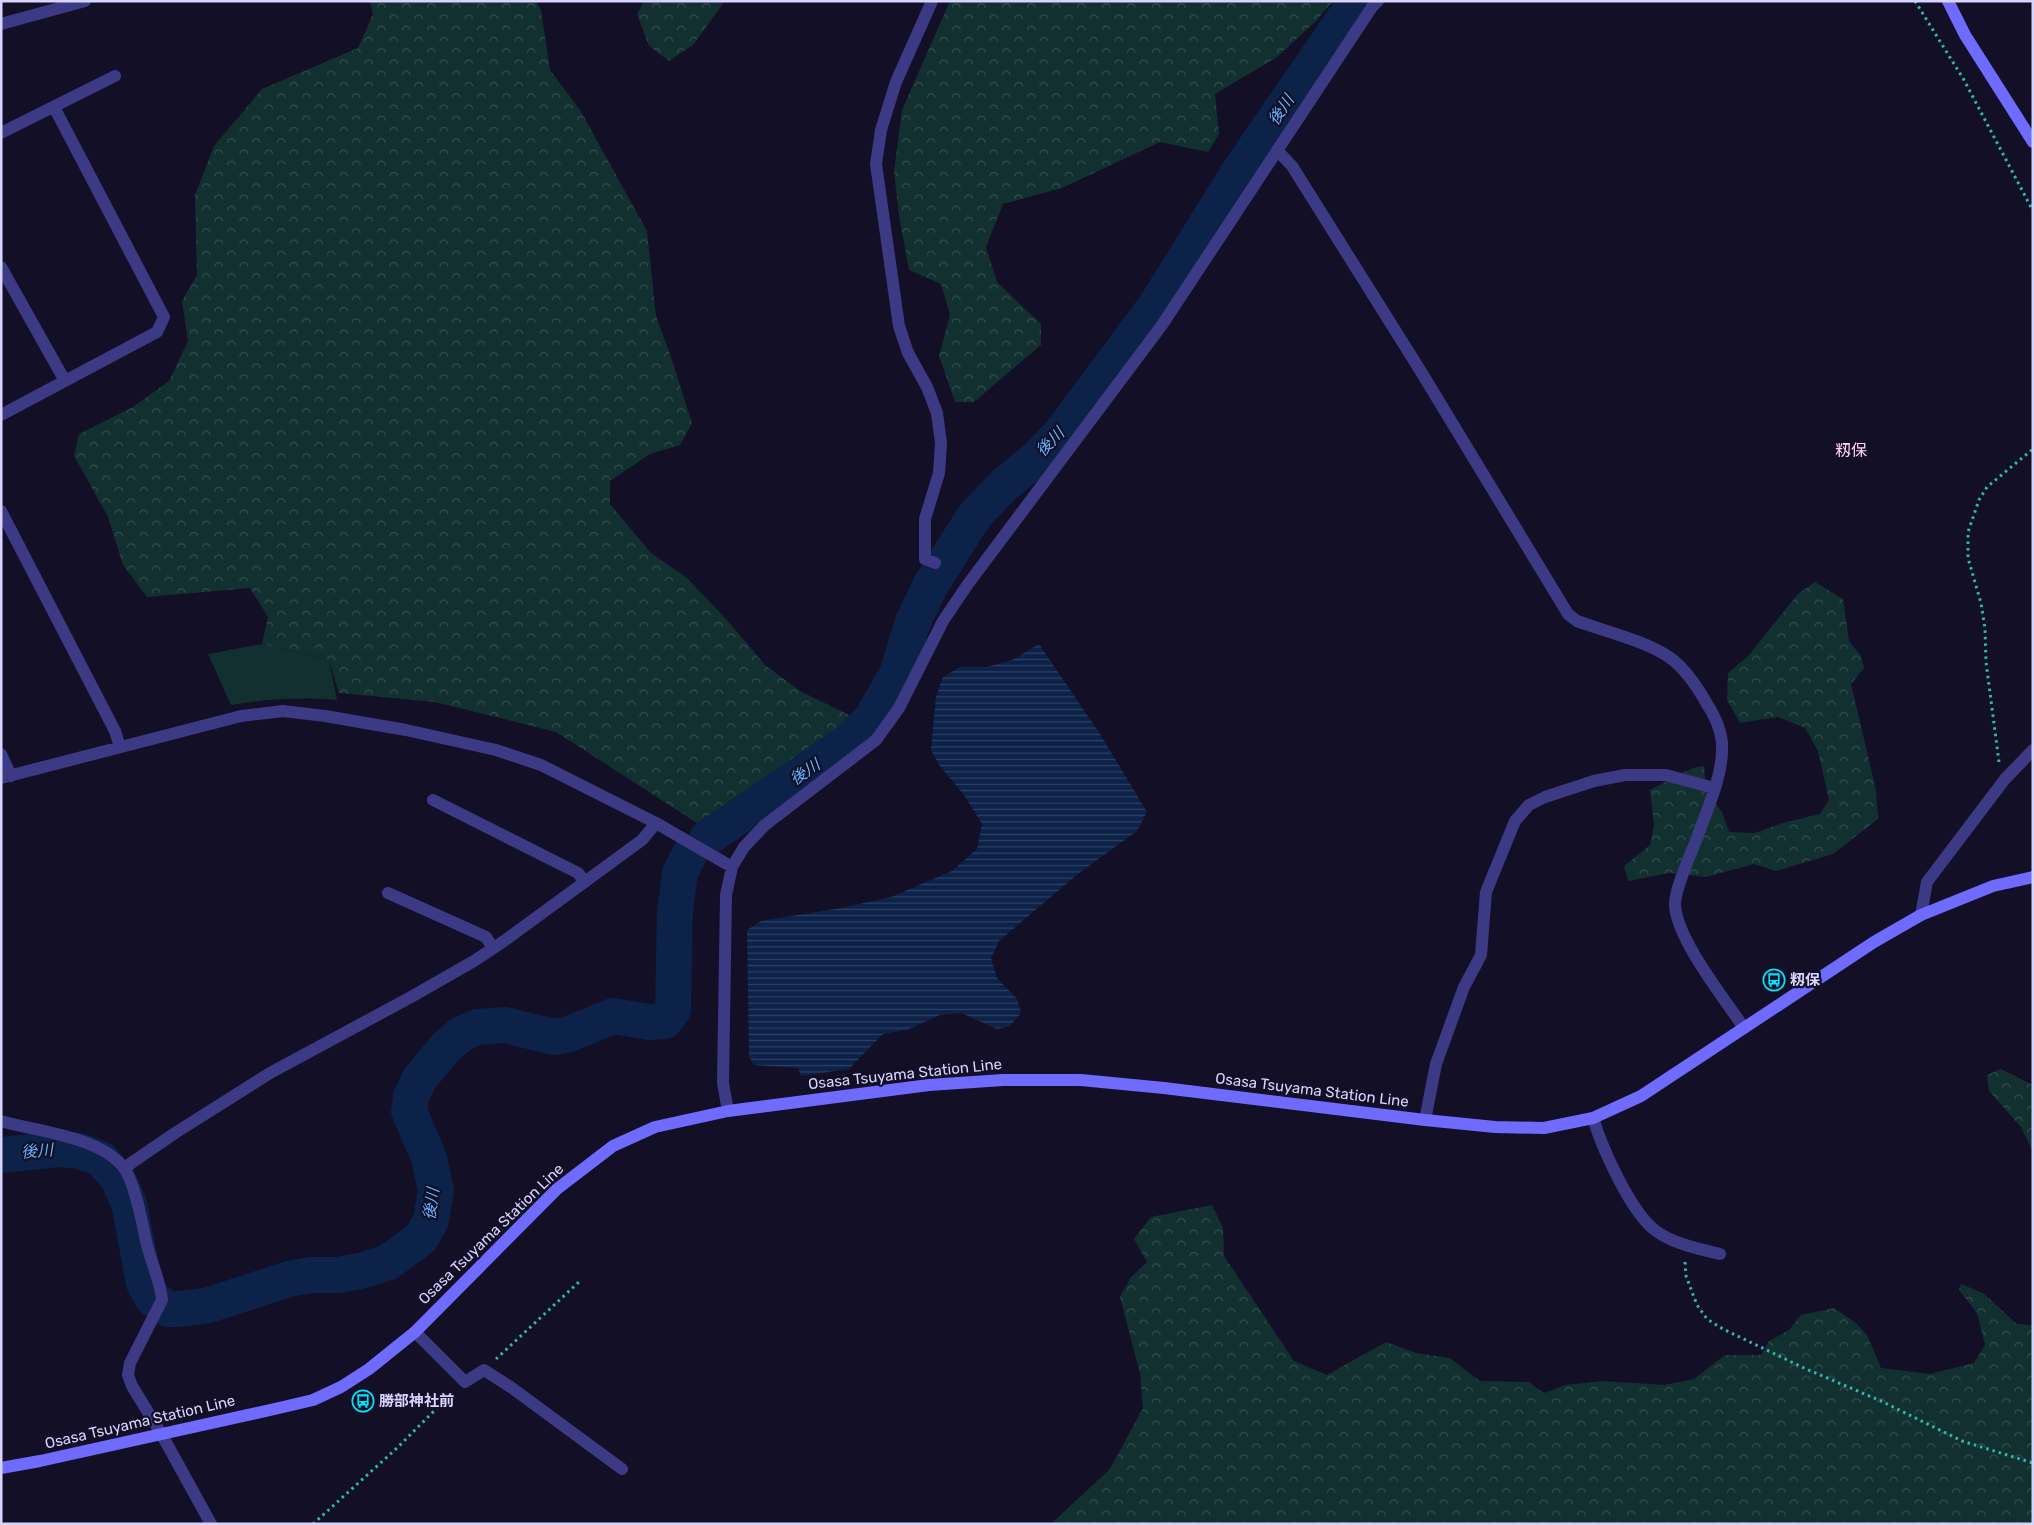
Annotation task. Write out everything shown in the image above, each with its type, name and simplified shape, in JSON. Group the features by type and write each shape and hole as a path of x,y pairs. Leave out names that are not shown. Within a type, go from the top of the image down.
{"main road":[{"path":"1948,1 1965,35 2033,142"},
{"name":"Osasa Tsuyama Station Line","path":"1,1468 162,1435 313,1400 341,1387 415,1332 557,1188 613,1146 655,1127 728,1111 929,1085 1003,1080 1082,1080 1164,1088 1425,1120 1494,1127 1544,1128 1593,1118 1640,1096 1874,942 1921,915 1993,886 2033,877"}],"street":[{"path":"1,24 85,1"},
{"path":"932,1 896,82 881,130 876,164 899,326 908,353 927,387 937,413 941,443 939,473 926,519 924,545 925,559 935,563"},
{"path":"728,1111 723,1083 726,895 732,867 744,847 765,825 876,740 899,708 948,613 1162,324 1378,1"},
{"path":"1,133 115,76"},
{"path":"1,415 157,332 164,317 54,107"},
{"path":"1277,150 1292,166 1415,362 1568,614 1577,621 1642,644 1669,657 1681,667 1704,697 1714,715 1722,742 1722,751 1714,788 1679,885 1675,905 1678,921 1689,946 1744,1028"},
{"path":"1,267 65,381"},
{"path":"1,511 115,732 120,747"},
{"path":"1,754 6,777 241,716 283,712 325,716 406,730 496,750 540,765 656,823 732,867"},
{"path":"1921,915 1927,882 2005,779 2033,750"},
{"path":"1425,1120 1436,1064 1464,987 1481,955 1483,910 1486,892 1515,821 1529,805 1545,797 1594,781 1625,775 1666,776 1714,788"},
{"path":"433,800 578,873 585,882"},
{"path":"124,1168 175,1133 270,1073 411,997 493,948 642,840 656,823"},
{"path":"388,893 486,937 493,948"},
{"path":"1593,1118 1597,1131 1628,1197 1656,1232 1684,1245 1720,1254"},
{"path":"1,1121 28,1129 75,1138 104,1150 124,1168 137,1201 148,1249 161,1292 159,1306 130,1363 128,1375 132,1386 162,1435 211,1524"},
{"path":"415,1332 465,1382 484,1370 512,1388 622,1468"}],"path":[{"path":"1915,1 1964,80 2033,211"},
{"path":"2005,779 2000,771 1986,662 1985,629 1981,603 1968,558 1968,532 1978,500 1987,487 2033,449"},
{"path":"1684,1245 1686,1276 1697,1305 1707,1319 1723,1329 1804,1368 1881,1401 1962,1441 2033,1463"},
{"path":"484,1370 580,1281"},
{"path":"313,1524 397,1448 465,1382"}],"green space":[{"path":"370,1 536,1 541,10 550,70 580,110 647,231 656,316 692,423 680,445 650,454 610,481 610,504 651,553 687,578 726,619 765,665 800,691 853,717 845,737 798,770 722,818 697,823 556,732 435,702 339,693 329,660 262,644 268,617 250,588 147,597 123,565 108,517 74,456 79,434 133,407 169,381 188,341 182,301 197,275 195,195 214,146 262,89 358,48 373,14"},
{"path":"644,1 725,1 693,45 669,61 649,46 637,14"},
{"path":"950,1 1333,1 1316,21 1276,58 1215,94 1219,134 1208,152 1160,142 1062,188 1003,204 986,247 997,282 1041,324 1041,345 974,402 955,402 939,356 950,315 941,284 909,270 899,216 894,171 902,110"},
{"path":"1815,582 1843,599 1849,641 1861,656 1864,668 1851,684 1876,790 1878,819 1833,854 1776,871 1754,864 1706,877 1669,873 1628,881 1624,866 1650,845 1654,825 1650,790 1677,775 1704,766 1706,791 1722,812 1729,832 1755,833 1782,823 1820,814 1829,800 1818,751 1805,728 1778,717 1740,723 1727,700 1728,673 1748,656 1798,594"},
{"path":"262,644 329,660 337,700 284,699 231,705 208,654"},
{"path":"2001,1069 2033,1085 2033,1152 2021,1127 1989,1091 1987,1075"},
{"path":"1212,1205 1223,1228 1224,1256 1294,1361 1327,1375 1386,1342 1416,1353 1450,1358 1480,1381 1529,1382 1544,1393 1566,1385 1602,1381 1665,1385 1694,1379 1725,1355 1761,1355 1769,1341 1789,1330 1801,1315 1834,1308 1856,1323 1867,1335 1881,1368 1930,1374 1974,1363 1985,1345 1977,1313 1959,1290 1961,1284 1983,1293 2017,1324 2033,1324 2033,1524 1051,1524 1110,1469 1143,1408 1140,1374 1120,1297 1131,1277 1147,1262 1134,1239 1151,1217"}],"water":[{"path":"1039,644 1100,734 1147,812 1137,831 1078,874 999,941 991,958 997,978 1017,999 1021,1013 1010,1026 997,1029 961,1013 940,1015 907,1030 883,1034 849,1069 801,1076 798,1068 754,1065 749,1056 747,930 761,921 841,908 891,897 952,871 977,849 982,824 964,795 939,765 931,750 936,697 943,677 960,667 987,667 1012,660"}],"waterway":[{"name":"後川","path":"707,838 847,743 872,718 897,674 913,622 930,586 975,515 1004,485 1037,458 1061,433 1156,305 1238,173 1356,1"},
{"name":"後川","path":"1,1155 58,1149 80,1151 101,1159 117,1177 129,1203 144,1283 152,1298 168,1309 209,1305 289,1279 311,1275 339,1275 389,1262 421,1238 431,1220 436,1190 429,1158 409,1111 411,1097 420,1078 446,1047 460,1035 477,1027 505,1025 554,1037 569,1034 613,1016 649,1022 665,1021 673,1010 675,911 680,873 689,855"}],"place":[{"name":"籾保","path":"1774,980"},
{"name":"勝部神社前","path":"363,1401"}],"district":[{"name":"籾保","path":"1851,450"}]}
